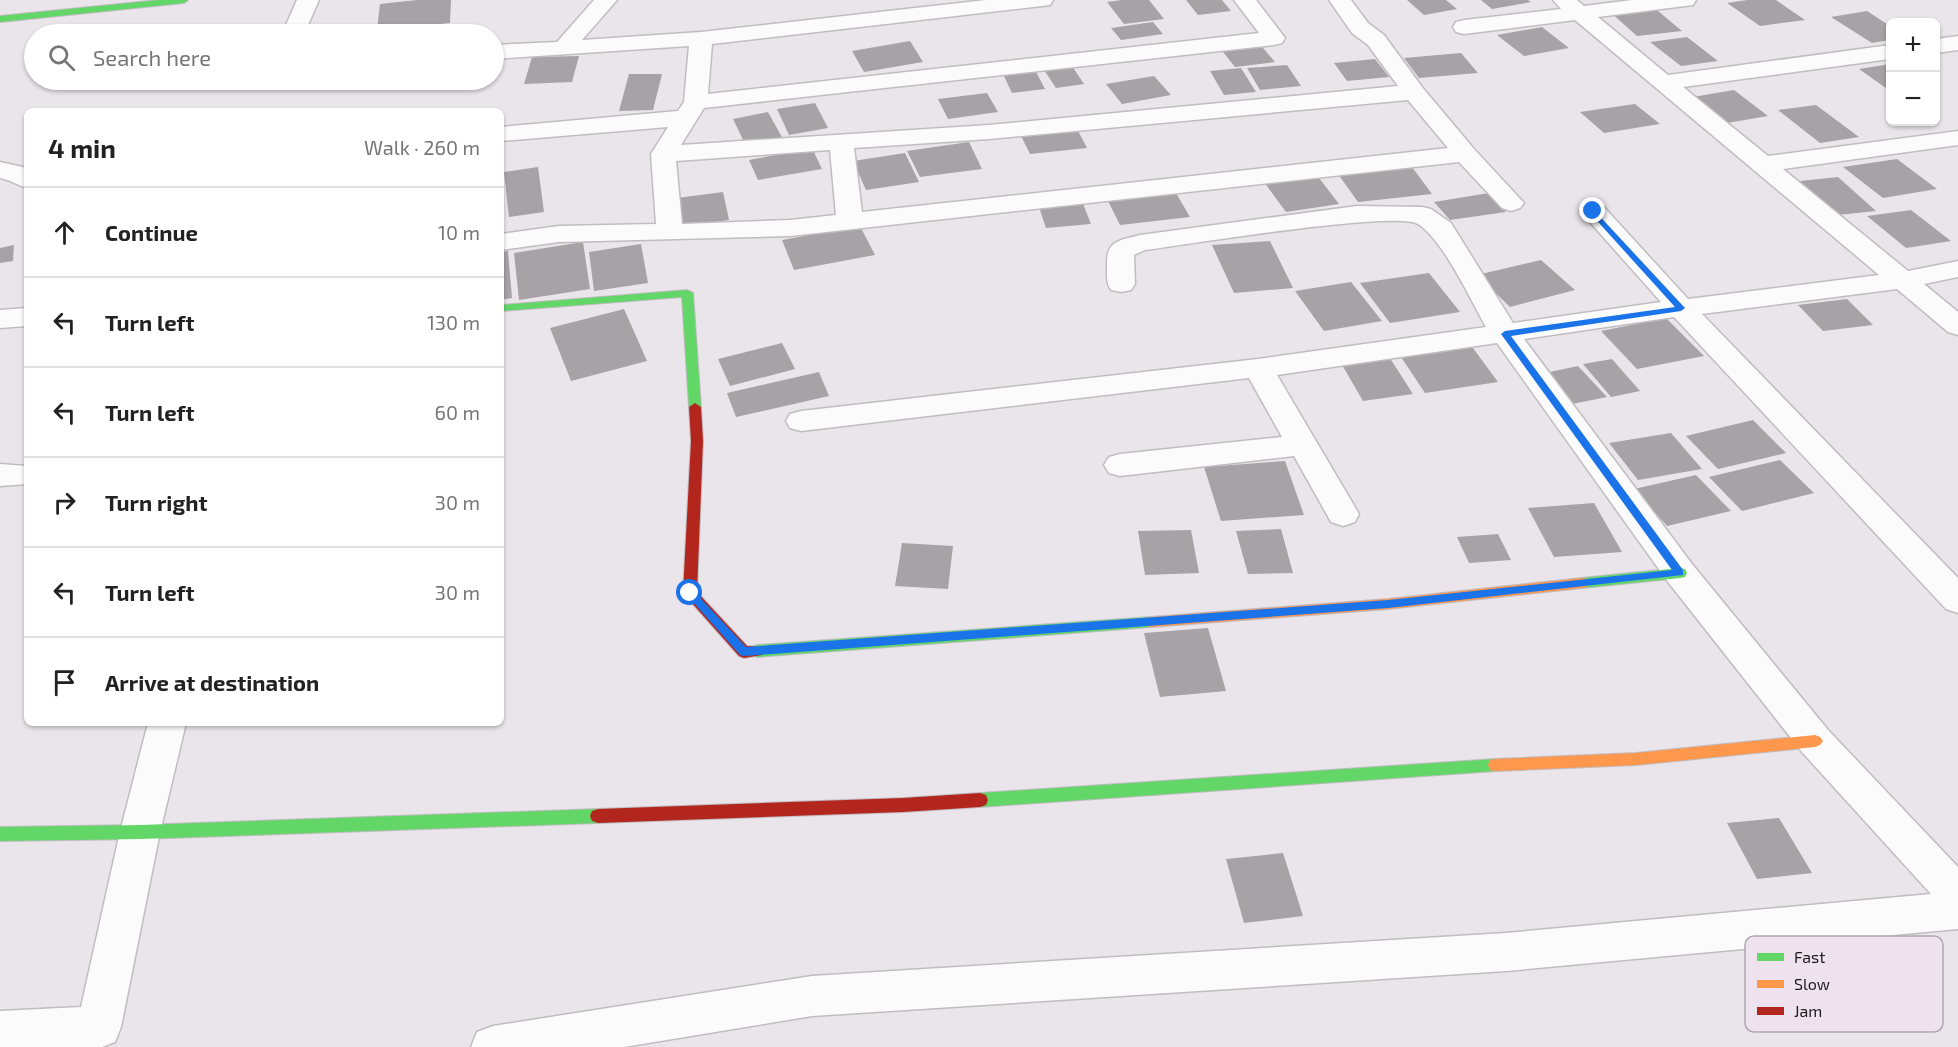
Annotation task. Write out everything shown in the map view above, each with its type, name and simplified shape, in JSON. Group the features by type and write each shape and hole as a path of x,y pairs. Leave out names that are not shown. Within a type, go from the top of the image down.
{"street":[{"path":"0,19 184,0"},
{"path":"297,24 308,0"},
{"path":"563,48 606,0"},
{"path":"504,51 700,39 1042,0"},
{"path":"504,134 1274,38 1245,0"},
{"path":"1340,0 1360,28 1376,39 1414,92 1465,154 1511,203"},
{"path":"1464,27 1572,6 1685,0"},
{"path":"1572,6 1958,326"},
{"path":"670,231 663,154 690,110 700,39"},
{"path":"1940,45 1958,43"},
{"path":"1665,82 1886,53"},
{"path":"663,154 989,132 1414,92"},
{"path":"1762,164 1958,138"},
{"path":"841,142 850,221"},
{"path":"504,242 559,234 790,228 1465,154"},
{"path":"1593,211 1681,308 1958,600"},
{"path":"1121,284 1120,251 1140,243 1357,213 1422,215 1442,229 1505,334 1680,573 1815,741 1958,895"},
{"path":"801,421 1258,368 1681,308 1904,280 1958,269"},
{"path":"504,308 687,293 697,441 690,593 744,652 1388,604 1680,573"},
{"path":"0,319 24,317"},
{"path":"1258,368 1343,514"},
{"path":"1120,465 1303,445"},
{"path":"0,1032 106,1037 140,832 166,726"},
{"path":"0,834 140,832 903,805 1442,767 1636,759 1815,741"},
{"path":"493,1047 812,996 1506,952 1958,910"}],"building":[{"path":"417,0 451,0 450,23 378,24 380,4"},
{"path":"1149,0 1164,19 1124,24 1107,2"},
{"path":"1186,0 1222,0 1231,11 1198,15"},
{"path":"1407,0 1446,0 1457,9 1424,15"},
{"path":"1481,0 1528,0 1531,2 1492,9"},
{"path":"1776,0 1805,20 1760,26 1727,3"},
{"path":"1652,6 1682,31 1637,36 1609,11"},
{"path":"1867,11 1886,23 1886,41 1872,43 1831,17"},
{"path":"1153,22 1163,34 1121,40 1111,28"},
{"path":"1542,27 1569,48 1524,56 1497,35"},
{"path":"1687,37 1718,61 1681,66 1650,42"},
{"path":"910,41 923,62 864,72 852,51"},
{"path":"1258,42 1275,62 1235,67 1219,47"},
{"path":"1461,53 1478,73 1419,78 1404,58"},
{"path":"579,56 572,82 524,84 532,57"},
{"path":"1375,59 1389,77 1347,81 1334,63"},
{"path":"1287,65 1301,86 1260,90 1247,68"},
{"path":"1886,65 1886,88 1859,69"},
{"path":"1072,66 1084,84 1056,88 1044,70"},
{"path":"1034,68 1045,89 1012,93 1002,72"},
{"path":"1241,68 1256,92 1224,95 1210,71"},
{"path":"629,74 662,74 653,110 619,111"},
{"path":"1154,76 1171,95 1122,104 1106,84"},
{"path":"1734,90 1768,116 1721,124 1687,98"},
{"path":"987,93 998,112 948,119 938,99"},
{"path":"815,103 828,128 789,135 777,109"},
{"path":"1635,104 1660,124 1604,133 1580,112"},
{"path":"1816,105 1859,137 1820,143 1778,110"},
{"path":"768,112 783,139 746,146 733,119"},
{"path":"1076,127 1087,148 1030,154 1020,134"},
{"path":"969,142 982,169 920,177 907,151"},
{"path":"812,148 822,169 758,180 749,160"},
{"path":"905,153 919,182 866,190 853,161"},
{"path":"1897,159 1937,189 1883,198 1843,167"},
{"path":"538,167 544,212 509,217 504,172"},
{"path":"1412,167 1432,194 1358,202 1338,174"},
{"path":"1316,174 1339,204 1286,212 1264,182"},
{"path":"1838,177 1876,211 1828,216 1791,182"},
{"path":"723,192 729,220 682,226 677,198"},
{"path":"1176,193 1190,217 1120,225 1108,201"},
{"path":"1489,193 1506,212 1450,220 1434,202"},
{"path":"1082,201 1091,224 1046,228 1038,204"},
{"path":"1911,210 1951,241 1906,248 1867,216"},
{"path":"860,226 875,255 794,270 782,240"},
{"path":"1270,241 1293,288 1234,293 1212,245"},
{"path":"583,242 590,289 519,300 514,253"},
{"path":"641,244 648,283 594,291 589,252"},
{"path":"14,245 13,261 0,263 0,248"},
{"path":"508,251 512,298 504,299 504,252"},
{"path":"1541,260 1575,290 1510,307 1477,275"},
{"path":"1429,273 1460,312 1390,323 1360,283"},
{"path":"1351,282 1382,321 1324,331 1295,291"},
{"path":"1847,299 1873,325 1823,331 1798,305"},
{"path":"624,309 647,361 571,381 550,328"},
{"path":"1666,318 1704,356 1637,369 1601,331"},
{"path":"782,343 795,369 730,386 718,359"},
{"path":"1470,344 1498,382 1425,393 1399,354"},
{"path":"1386,352 1413,394 1363,401 1338,358"},
{"path":"1612,359 1640,391 1611,397 1583,364"},
{"path":"1578,366 1607,397 1572,404 1545,373"},
{"path":"819,372 829,396 736,417 727,393"},
{"path":"1753,420 1786,453 1718,469 1686,436"},
{"path":"1671,433 1702,469 1638,480 1609,443"},
{"path":"1780,460 1814,493 1742,511 1709,477"},
{"path":"1285,461 1304,515 1221,521 1204,467"},
{"path":"1696,475 1731,511 1667,526 1634,489"},
{"path":"1594,503 1622,552 1554,557 1528,508"},
{"path":"1281,529 1293,573 1248,574 1236,531"},
{"path":"1191,530 1199,573 1145,575 1138,531"},
{"path":"1498,534 1511,560 1469,563 1457,537"},
{"path":"902,543 953,546 948,589 895,586"},
{"path":"1208,628 1226,691 1160,697 1144,633"},
{"path":"1779,818 1812,873 1757,879 1727,823"},
{"path":"1283,853 1303,916 1244,923 1226,859"}],"traffic: fast":[{"path":"0,19 184,0"},
{"path":"504,308 687,293 695,407"},
{"path":"1582,583 1680,573"},
{"path":"757,651 1151,622"},
{"path":"980,800 1496,765"},
{"path":"0,834 140,832 598,816"}],"traffic: slow":[{"path":"1151,622 1388,604 1582,583"},
{"path":"1496,765 1636,759 1815,741"}],"traffic: jam":[{"path":"695,407 697,441 690,593 744,652 757,651"},
{"path":"598,816 980,800"}],"route":[{"path":"690,593 744,652 1388,604 1680,573 1505,334 1681,308 1593,211"}]}
